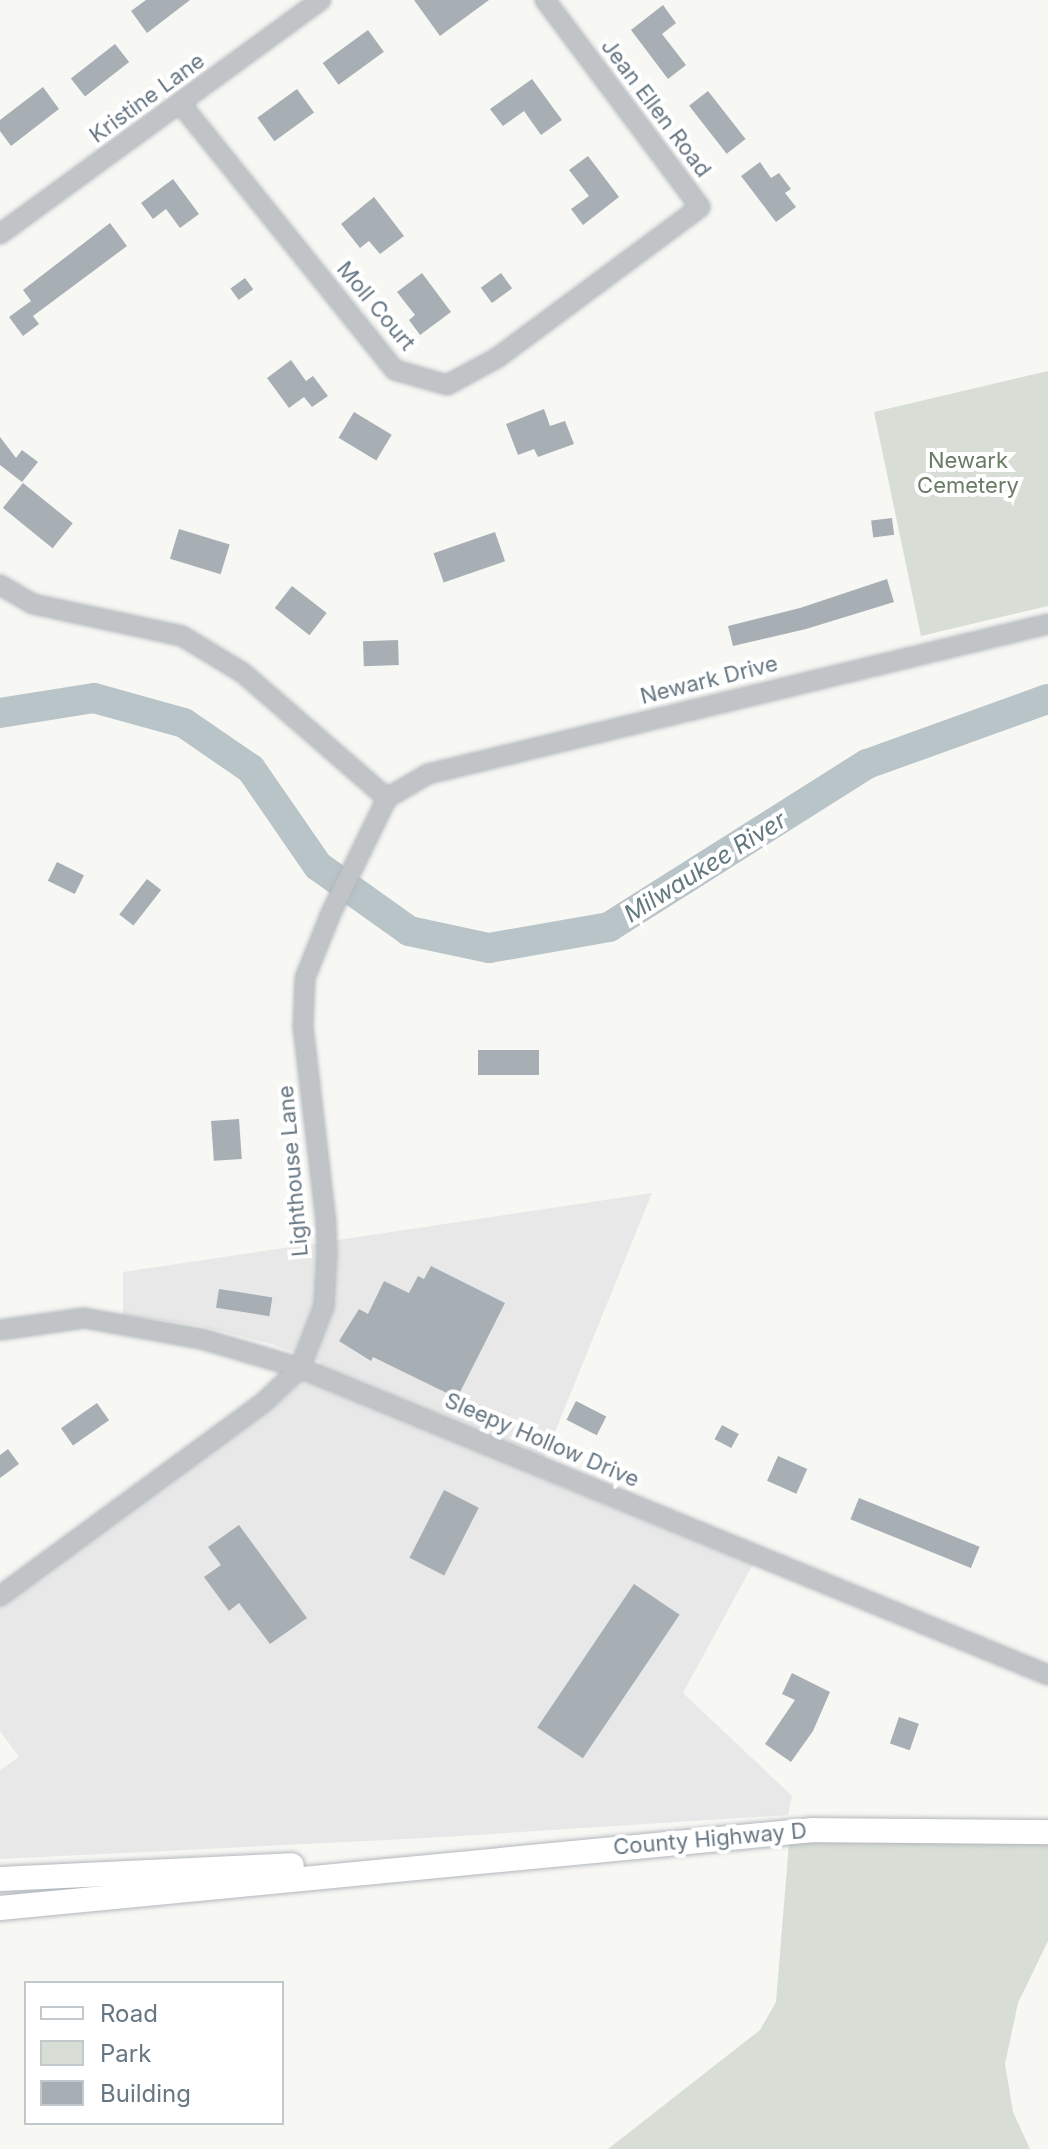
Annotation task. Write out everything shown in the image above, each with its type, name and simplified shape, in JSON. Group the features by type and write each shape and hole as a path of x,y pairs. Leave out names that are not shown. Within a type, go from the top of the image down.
{"main road":[{"name":"County Highway D","path":"0,1908 374,1869 813,1830 1048,1832"},
{"name":"County Highway D","path":"0,1879 274,1865 374,1869"}],"street":[{"name":"Kristine Lane","path":"0,234 321,0"},
{"name":"Jean Ellen Road","path":"545,0 700,207"},
{"name":"Moll Court","path":"180,103 395,370 447,385 497,358 700,207"},
{"path":"0,585 33,604 182,636 243,673 387,798"},
{"name":"Newark Drive","path":"387,798 428,774 1048,624"},
{"name":"Lighthouse Lane","path":"0,1596 263,1403 300,1368 324,1306 327,1253 303,1027 305,978 331,913 387,798"},
{"name":"Sleepy Hollow Drive","path":"0,1330 84,1318 202,1339 300,1368 1048,1675"}],"shaded area":[{"path":"652,1193 537,1476 753,1564 683,1693 792,1796 788,1815 427,1838 0,1859 0,1770 19,1757 0,1731 0,1602 264,1414 321,1362 272,1344 197,1325 123,1315 123,1272"}],"green space":[{"name":"Newark Cemetery","path":"1048,371 1048,606 921,636 874,412"},
{"path":"1048,1842 1048,1941 1018,2003 1005,2064 1013,2112 1030,2149 608,2149 760,2030 776,2002 789,1843"}],"building":[{"path":"146,0 190,0 147,33 131,11"},
{"path":"414,0 489,0 440,36"},
{"path":"663,5 676,23 662,34 686,65 668,79 631,30"},
{"path":"368,30 384,52 339,85 323,63"},
{"path":"115,44 129,62 85,97 71,78"},
{"path":"532,79 562,120 541,135 524,111 503,126 490,109"},
{"path":"43,87 59,109 11,146 0,131 0,120"},
{"path":"297,89 314,112 274,141 257,118"},
{"path":"708,91 746,139 727,154 689,106"},
{"path":"588,156 619,197 583,225 571,209 589,196 569,170"},
{"path":"760,162 771,178 779,173 791,189 785,193 796,207 776,222 741,176"},
{"path":"173,179 199,214 180,228 166,209 153,219 141,203"},
{"path":"374,197 404,236 380,254 369,241 360,248 341,224"},
{"path":"110,223 127,246 33,316 39,324 23,336 9,317 31,301 23,290"},
{"path":"422,273 451,312 420,335 409,320 415,315 397,292"},
{"path":"501,273 512,288 492,303 481,288"},
{"path":"245,278 253,289 239,300 230,289"},
{"path":"291,360 306,381 313,376 328,396 312,407 304,397 289,408 267,378"},
{"path":"544,409 550,426 565,421 574,444 538,457 534,449 518,455 506,424"},
{"path":"354,412 392,435 376,460 339,438"},
{"path":"0,437 16,458 22,450 38,462 22,482 0,465"},
{"path":"23,483 73,523 53,548 3,508"},
{"path":"892,518 894,535 873,537 871,521"},
{"path":"179,529 230,544 221,574 170,559"},
{"path":"495,532 505,561 444,582 434,553"},
{"path":"887,579 894,602 806,629 733,646 728,626 800,608"},
{"path":"292,586 327,613 309,635 275,608"},
{"path":"398,640 399,665 364,666 363,641"},
{"path":"57,862 84,875 75,894 48,881"},
{"path":"147,879 161,890 133,926 119,914"},
{"path":"478,1050 539,1050 539,1075 478,1075"},
{"path":"239,1119 242,1159 214,1161 211,1121"},
{"path":"431,1266 505,1303 457,1398 373,1357 371,1361 339,1341 359,1309 368,1314 384,1281 409,1293 418,1276 424,1279"},
{"path":"219,1289 272,1297 269,1316 216,1308"},
{"path":"576,1401 606,1416 597,1435 566,1420"},
{"path":"97,1403 109,1420 73,1445 61,1428"},
{"path":"722,1425 739,1434 731,1448 714,1439"},
{"path":"8,1449 19,1464 0,1478 0,1455"},
{"path":"778,1456 807,1469 796,1494 767,1481"},
{"path":"444,1490 479,1508 444,1575 409,1558"},
{"path":"859,1498 980,1547 971,1568 850,1519"},
{"path":"239,1525 307,1618 270,1644 239,1603 229,1611 204,1577 221,1565 208,1547"},
{"path":"634,1584 680,1615 583,1758 537,1727"},
{"path":"792,1673 830,1692 813,1731 791,1762 765,1744 795,1700 782,1694"},
{"path":"899,1717 919,1724 910,1750 890,1743"}],"waterway":[{"name":"Milwaukee River","path":"0,713 94,698 184,723 251,769 318,866 409,931 489,948 609,927 867,764 1048,699"}]}
